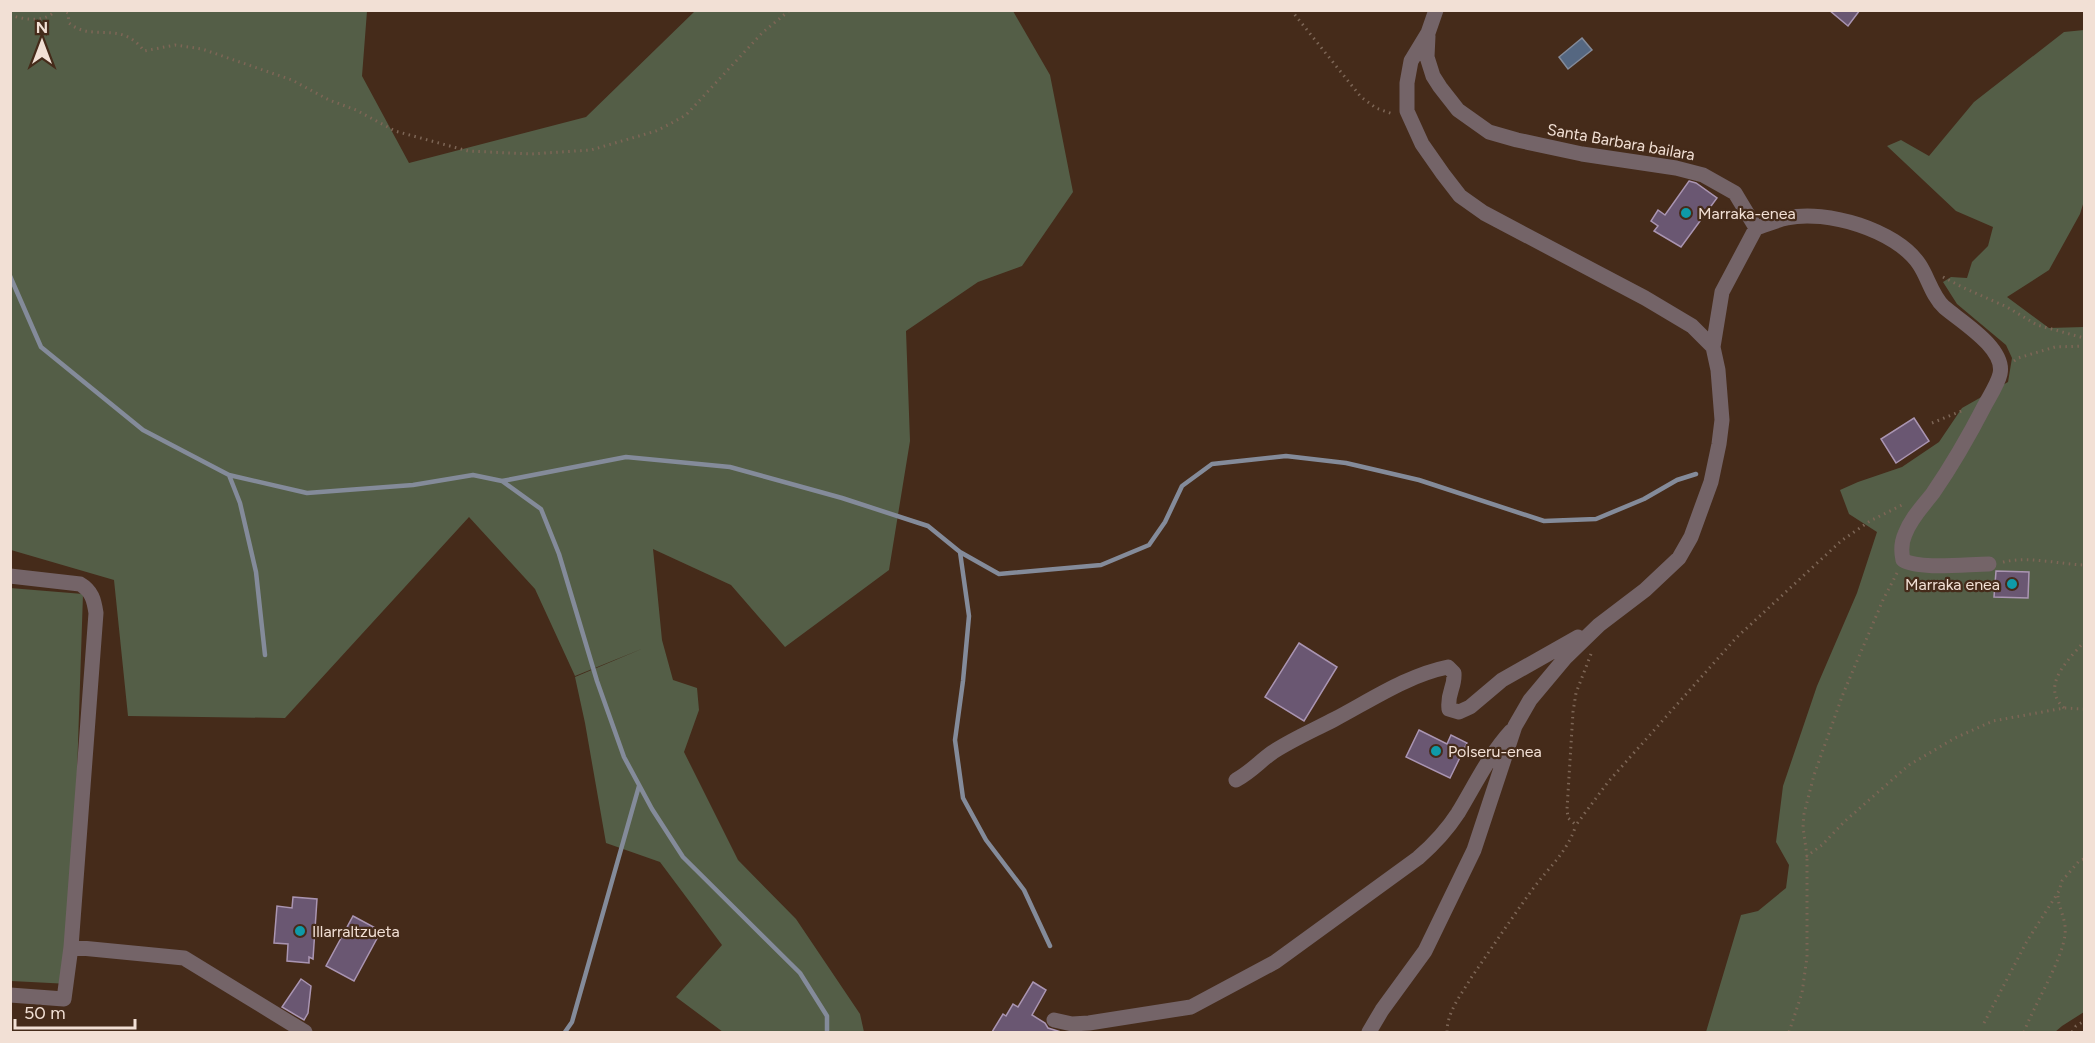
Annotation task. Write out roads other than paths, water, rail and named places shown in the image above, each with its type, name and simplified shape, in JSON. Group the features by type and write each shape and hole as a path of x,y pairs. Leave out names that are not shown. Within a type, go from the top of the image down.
{"street":[{"path":"1436,10 1428,33 1411,61 1407,83 1407,111 1422,144 1448,182 1460,196 1484,213 1645,297 1692,326 1713,347"},
{"name":"Santa Barbara bailara","path":"1428,33 1427,57 1433,76 1458,110 1489,132 1549,147 1676,168 1703,176 1735,193 1756,228"},
{"path":"1054,1020 1072,1024 1089,1023 1191,1007 1275,962 1418,858 1438,840 1530,700 1566,657 1599,625 1645,590 1680,558 1691,537 1711,482 1719,444 1722,420 1719,380 1713,347 1722,292 1756,228 1787,218 1807,216 1842,220 1879,232 1902,245 1918,263 1942,305 1986,342 1997,355 2000,374 1987,401 1964,446 1904,534 1901,550 1903,560 1921,566 1989,564"},
{"path":"10,576 80,584 89,590 96,613 71,947 63,999 10,995"},
{"path":"1236,780 1254,770 1272,753 1294,739 1411,678 1448,667 1454,673 1455,680 1448,698 1449,709 1459,712 1470,707 1502,680 1599,625"},
{"path":"1369,1032 1382,1010 1425,951 1474,850 1515,726"},
{"path":"71,947 184,958 305,1032"}],"water":[{"path":"1582,38 1592,50 1568,69 1559,57"}],"waterway":[{"path":"10,276 41,347 143,430 229,475 307,493 413,485 473,475 502,481 541,509 559,554 597,681 624,757 652,809 683,857 800,973 827,1016 827,1032"},
{"path":"960,552 999,574 1101,565 1149,545 1165,522 1182,486 1212,464 1286,456 1346,463 1419,480 1544,521 1596,519 1644,499 1677,480 1696,474"},
{"path":"502,481 626,457 730,467 842,498 928,526 960,552 969,616 955,740 963,798 986,840 1024,890 1050,946"},
{"path":"229,475 240,503 256,572 265,655"},
{"path":"565,1032 572,1022 639,786"}],"place":[{"name":"Marraka-enea","path":"1686,213"},
{"name":"Marraka enea","path":"2012,584"},
{"name":"Polseru-enea","path":"1436,751"},
{"name":"Illarraltzueta","path":"300,931"}]}
